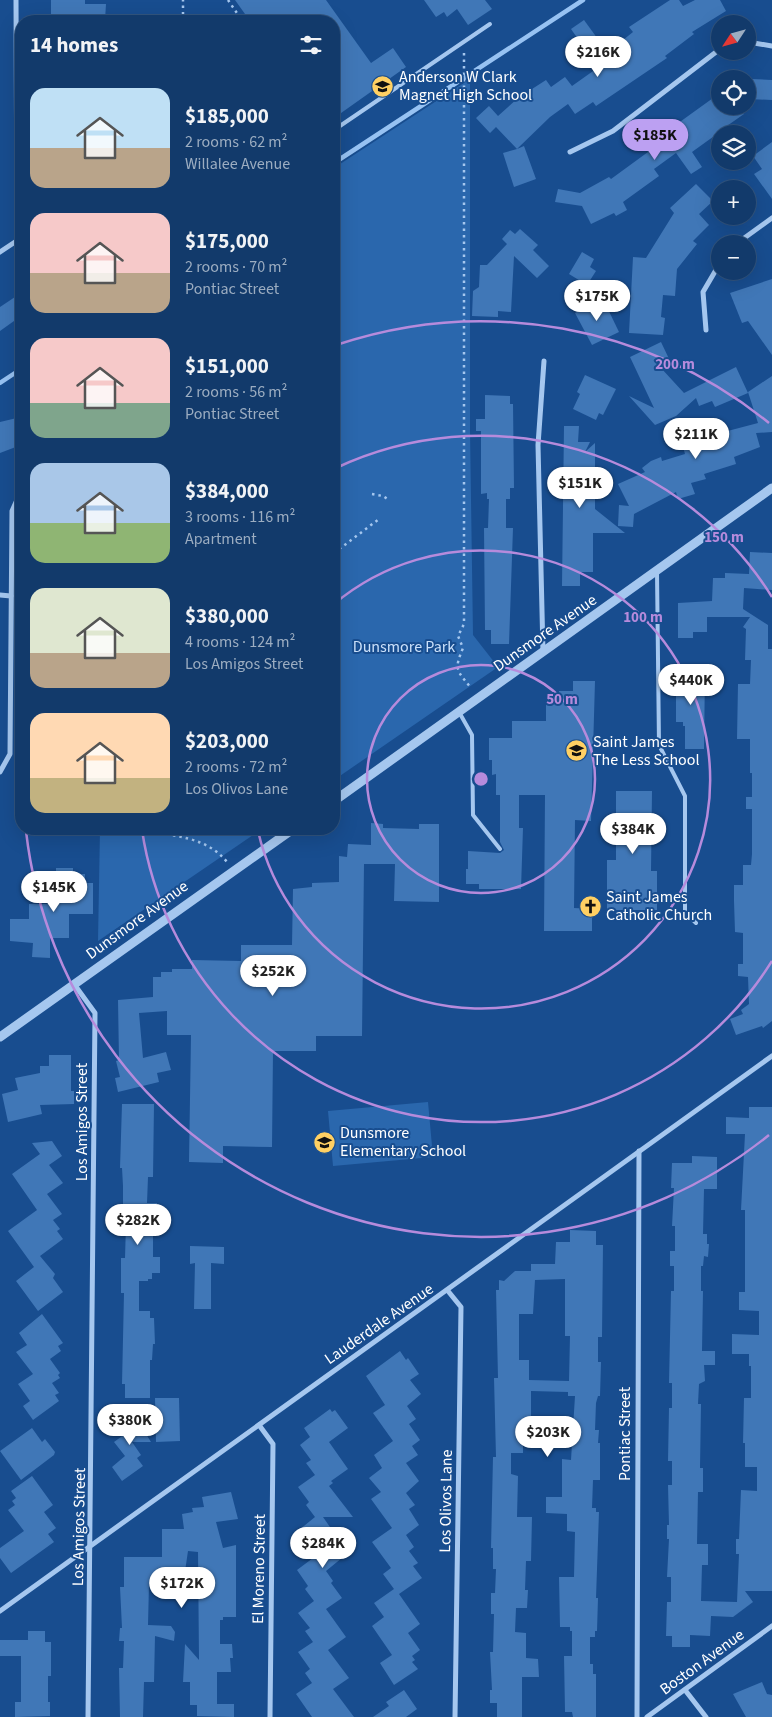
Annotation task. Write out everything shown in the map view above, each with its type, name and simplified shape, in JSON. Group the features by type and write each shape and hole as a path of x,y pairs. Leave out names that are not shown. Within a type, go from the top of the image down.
{"street":[{"path":"16,0 16,15"},
{"path":"756,43 772,46"},
{"path":"570,152 613,131 711,57"},
{"path":"748,235 772,218"},
{"path":"0,252 15,242"},
{"path":"706,330 703,292 711,278"},
{"path":"543,654 538,445 544,361"},
{"name":"Dunsmore Avenue","path":"340,797 543,654 772,488"},
{"path":"0,772 10,754 12,511 15,504"},
{"path":"0,595 11,596"},
{"name":"Dunsmore Avenue","path":"0,1037 283,835"},
{"name":"Los Amigos Street","path":"74,984 95,1013 88,1717"},
{"name":"Lauderdale Avenue","path":"0,1611 448,1291 772,1056"},
{"name":"Pontiac Street","path":"637,1717 639,1151"},
{"name":"Los Olivos Lane","path":"448,1291 461,1307 455,1717"},
{"name":"El Moreno Street","path":"259,1425 273,1444 270,1717"},
{"name":"Boston Avenue","path":"647,1717 772,1626"},
{"path":"685,1690 706,1717"}],"lane":[{"path":"340,126 490,24"},
{"path":"657,572 660,745 685,796 685,912 696,922"},
{"path":"459,712 472,735 473,815 500,849"}],"path":[{"path":"183,0 183,15"},
{"path":"228,0 238,15"},
{"path":"464,53 464,624 458,636 464,648 456,660 456,666 478,698"},
{"path":"372,494 383,496 389,500"},
{"path":"340,548 379,519"},
{"path":"182,835 202,842 220,852 233,870"}],"green space":[{"name":"Dunsmore Park","path":"470,79 470,430 473,635 498,667 340,776 340,164"},
{"path":"100,835 253,835 98,941"},
{"path":"428,1102 433,1157 333,1166 328,1111"}],"building":[{"path":"51,0 85,0 85,4 106,4 105,15 51,15"},
{"path":"235,0 326,0 337,15 246,15"},
{"path":"424,0 485,0 492,9 468,25 457,9 447,17 444,12 436,17"},
{"path":"670,0 679,0 683,6 695,0 720,0 726,11 720,15 711,15 711,20 692,32 694,34 665,56 667,58 596,106 593,102 575,114 568,104 550,117 517,149 496,127 490,133 476,118 489,106 498,116 518,98 546,80 551,87 565,77 572,86 603,64 606,68 625,54 618,44 633,32 629,27"},
{"path":"340,20 371,63 393,48 406,67 340,114"},
{"path":"584,20 600,42 587,52 571,29"},
{"path":"756,79 772,80 772,100 756,99"},
{"path":"711,99 711,115 743,115 728,125 711,125 711,138 692,152 702,167 691,174 676,153 654,169 659,176 623,202 627,210 616,216 614,213 591,224 582,206 555,202 558,189 580,193 609,177 611,179 648,152 646,149"},
{"path":"772,142 772,199 754,174 762,169 756,160 756,154"},
{"path":"524,146 536,179 514,187 503,153"},
{"path":"696,184 711,199 711,203 699,214 709,225 693,241 697,244 677,269 675,296 663,295 661,317 665,318 663,335 629,333 633,257 646,258 674,213 670,208"},
{"path":"520,229 538,245 533,250 549,266 537,278 514,256 511,312 498,311 498,317 472,316 473,291 479,287 480,265 487,265 507,244 502,239 510,230 515,234"},
{"path":"582,252 594,259 590,267 596,271 587,285 569,274"},
{"path":"772,279 772,355 748,321 742,323 730,293"},
{"path":"15,297 15,320 0,331 0,307"},
{"path":"603,299 619,332 592,345 575,313"},
{"path":"661,342 671,363 661,368 684,393 736,367 748,393 715,407 712,401 699,406 696,398 676,416 655,425 629,396 654,408 630,357"},
{"path":"585,375 616,389 603,415 599,413 596,420 573,409 580,394 577,392"},
{"path":"772,376 772,432 756,433 760,447 734,457 736,464 704,474 706,479 691,483 695,494 678,499 676,492 634,514 633,527 618,526 619,505 629,506 618,484 645,472 642,468 651,461 661,457 662,461 685,454 682,443 758,423 748,392"},
{"path":"485,395 510,396 510,404 513,404 514,488 510,488 510,499 506,499 506,528 513,528 509,644 491,644 491,630 485,630 484,528 488,528 489,499 487,499 487,493 481,494 481,431 476,431 476,419 485,419"},
{"path":"15,418 15,447 0,453 0,422"},
{"path":"564,426 579,426 578,442 590,442 585,452 595,443 595,509 625,533 593,533 593,572 580,572 580,586 562,586"},
{"path":"750,552 772,553 772,590 744,588 743,609 768,625 768,649 772,649 772,1021 763,1028 762,1026 736,1035 730,1019 743,1014 741,1010 749,1004 748,977 738,976 738,964 743,964 743,933 735,932 734,885 743,885 743,865 751,865 752,854 752,809 746,809 746,797 752,797 750,739 737,739 738,684 750,684 751,660 745,660 746,629 743,627 750,617 707,617 707,632 693,632 693,638 678,638 678,603 712,601 713,578 725,578 725,573 749,574"},
{"path":"674,670 705,670 704,749 685,749 685,726 683,726 683,722 676,722"},
{"path":"573,681 595,681 591,821 575,820 574,908 592,909 592,931 544,931 545,795 519,795 519,828 523,828 521,889 479,889 479,884 466,884 468,851 500,853 504,850 500,842 500,795 496,795 496,774 492,775 492,760 489,760 489,738 512,738 512,721 546,721 546,702 552,702 552,694 559,694 559,691 573,691"},
{"path":"616,791 652,791 651,871 657,871 657,910 607,910 607,860 616,860"},
{"path":"371,823 383,824 383,828 419,829 419,824 439,824 439,902 394,901 395,864 364,864 362,1036 316,1036 316,1051 273,1051 272,1147 223,1146 223,1163 189,1162 191,1035 167,1035 167,1011 139,1013 143,1058 166,1052 171,1070 157,1073 159,1082 118,1092 115,1078 120,1077 116,1061 119,1060 118,1000 153,997 153,977 161,977 161,972 172,972 172,969 192,969 192,960 241,961 241,945 292,945 293,889 312,887 312,883 339,882 339,856 347,857 348,844 371,845"},
{"path":"56,868 73,868 73,874 85,874 85,883 93,883 93,914 69,914 69,938 50,938 50,958 32,957 33,943 10,941 10,919 29,919 29,904 56,904"},
{"path":"49,1055 71,1055 71,1091 74,1091 74,1104 40,1105 42,1114 8,1122 2,1094 18,1090 15,1078 40,1073 40,1066 49,1066"},
{"path":"122,1104 154,1104 153,1177 148,1177 147,1203 157,1203 157,1233 153,1233 153,1257 160,1257 160,1273 152,1273 152,1279 148,1279 148,1281 139,1281 139,1311 150,1311 150,1318 154,1318 155,1344 153,1344 152,1360 150,1360 150,1398 125,1398 125,1384 122,1384 124,1293 121,1293 121,1258 125,1258 126,1224 123,1224 123,1186 122,1168 120,1168"},
{"path":"749,1107 772,1107 772,1591 745,1591 753,1602 733,1617 711,1616 710,1636 690,1635 690,1647 672,1647 672,1636 666,1636 667,1602 671,1602 671,1577 667,1577 669,1539 667,1539 667,1525 669,1525 668,1485 672,1485 672,1461 668,1461 669,1408 672,1408 672,1383 669,1383 671,1291 674,1291 674,1266 670,1266 670,1251 675,1251 675,1226 672,1226 674,1188 671,1188 672,1163 692,1163 692,1156 717,1157 717,1189 704,1189 703,1234 707,1234 707,1244 709,1244 708,1257 704,1256 703,1266 701,1266 701,1291 703,1291 702,1351 715,1351 715,1365 704,1365 705,1381 699,1384 698,1404 701,1404 700,1468 703,1468 703,1492 698,1492 697,1544 708,1544 708,1565 702,1565 701,1601 737,1602 739,1554 736,1554 736,1539 739,1539 741,1490 757,1491 757,1467 745,1467 745,1443 743,1443 744,1398 751,1398 749,1354 732,1354 732,1334 759,1335 759,1311 739,1310 739,1292 745,1292 745,1210 741,1210 745,1134 726,1134 726,1117 749,1118"},
{"path":"52,1141 62,1156 49,1165 63,1183 47,1194 62,1214 53,1220 60,1229 57,1231 63,1239 40,1256 55,1274 53,1278 63,1292 38,1311 16,1281 34,1267 8,1231 37,1210 12,1174 40,1154 32,1143"},
{"path":"570,1230 596,1231 596,1245 603,1245 602,1337 598,1337 598,1362 601,1362 600,1396 598,1396 596,1403 595,1430 599,1430 600,1480 593,1480 592,1508 596,1508 596,1512 599,1512 596,1598 598,1598 597,1631 595,1631 595,1637 590,1637 590,1664 593,1664 593,1674 596,1674 596,1717 573,1717 572,1712 565,1712 564,1656 572,1656 572,1631 570,1631 570,1627 560,1627 559,1577 574,1577 575,1532 567,1531 567,1514 546,1513 546,1497 562,1497 562,1459 571,1460 575,1396 568,1396 568,1392 531,1391 531,1429 523,1429 523,1453 511,1453 511,1474 518,1476 517,1517 532,1517 531,1561 526,1561 525,1590 528,1590 527,1608 516,1608 515,1632 526,1633 526,1658 538,1659 539,1677 522,1677 522,1717 497,1717 497,1703 490,1703 490,1690 492,1690 490,1652 493,1652 494,1614 491,1614 491,1593 495,1593 496,1569 493,1569 493,1548 491,1548 493,1457 496,1457 494,1378 498,1378 496,1290 499,1290 499,1280 504,1281 515,1271 531,1271 531,1264 555,1264 556,1242 570,1242","holes":["565,1279 565,1336 570,1336 569,1381 529,1380 529,1360 519,1360 519,1314 533,1314 535,1280"]},
{"path":"190,1246 224,1247 224,1264 211,1263 211,1309 194,1309 195,1263 190,1264"},
{"path":"42,1314 63,1343 58,1346 61,1351 50,1359 60,1373 58,1375 60,1378 52,1383 59,1393 55,1395 59,1401 33,1420 23,1406 30,1401 18,1384 33,1374 16,1352 27,1345 19,1333"},
{"path":"400,1351 406,1360 408,1358 419,1374 410,1380 421,1394 407,1406 416,1419 409,1424 420,1440 412,1446 418,1455 406,1463 419,1481 406,1493 415,1505 409,1509 419,1525 406,1535 414,1547 409,1551 418,1563 413,1566 422,1578 399,1594 420,1624 408,1633 420,1650 412,1656 415,1660 412,1662 418,1669 394,1685 380,1663 392,1655 372,1626 384,1617 374,1603 394,1589 383,1574 391,1568 372,1542 392,1528 371,1499 381,1492 369,1478 382,1468 374,1455 393,1441 373,1413 385,1405 366,1376"},
{"path":"155,1398 179,1398 180,1441 156,1442"},
{"path":"330,1409 332,1412 335,1410 348,1428 329,1442 348,1469 331,1481 333,1483 329,1486 353,1517 323,1517 348,1553 326,1571 333,1581 331,1583 342,1598 326,1609 346,1637 328,1650 349,1678 333,1689 354,1717 312,1717 296,1694 312,1683 305,1673 310,1669 298,1652 313,1642 305,1631 310,1628 298,1613 314,1601 305,1589 308,1586 297,1570 313,1558 305,1547 309,1544 299,1530 315,1517 306,1505 309,1502 298,1487 315,1475 306,1463 311,1460 300,1445 310,1437 304,1428"},
{"path":"132,1412 151,1442 132,1442 141,1455 137,1458 143,1466 122,1481 112,1467 125,1456 114,1442 125,1434 116,1422"},
{"path":"32,1428 42,1442 45,1439 55,1452 54,1455 21,1480 0,1451"},
{"path":"32,1476 53,1505 44,1512 56,1528 48,1534 54,1542 11,1573 0,1558 0,1548 24,1531 8,1510 15,1505 12,1501 16,1498 11,1491"},
{"path":"231,1492 238,1519 216,1522 223,1548 236,1545 236,1617 223,1617 223,1620 220,1620 220,1644 232,1644 233,1658 230,1658 231,1672 217,1672 217,1704 234,1704 234,1717 197,1716 197,1705 190,1705 190,1682 183,1682 185,1644 199,1660 198,1552 188,1551 183,1585 149,1584 148,1625 171,1626 175,1632 174,1641 155,1636 154,1682 144,1682 143,1717 120,1717 119,1668 123,1668 124,1641 119,1641 120,1628 122,1628 120,1587 124,1587 124,1557 162,1557 162,1529 184,1529 182,1514 193,1512 192,1508 204,1507 202,1497"},
{"path":"28,1631 45,1631 45,1642 51,1642 51,1676 48,1676 50,1716 15,1717 15,1702 21,1702 21,1656 0,1656 0,1640 28,1640"},
{"path":"762,1682 767,1694 772,1695 772,1717 746,1717 733,1694"},
{"path":"404,1690 417,1709 406,1717 373,1717 389,1706 386,1702"}],"waterway":[{"path":"340,159 583,0"},
{"path":"0,383 15,373"}],"place":[{"name":"Anderson W Clark Magnet High School","path":"383,86"},
{"name":"Saint James The Less School","path":"577,751"},
{"name":"Saint James Catholic Church","path":"590,906"},
{"name":"Dunsmore Elementary School","path":"324,1142"}]}
